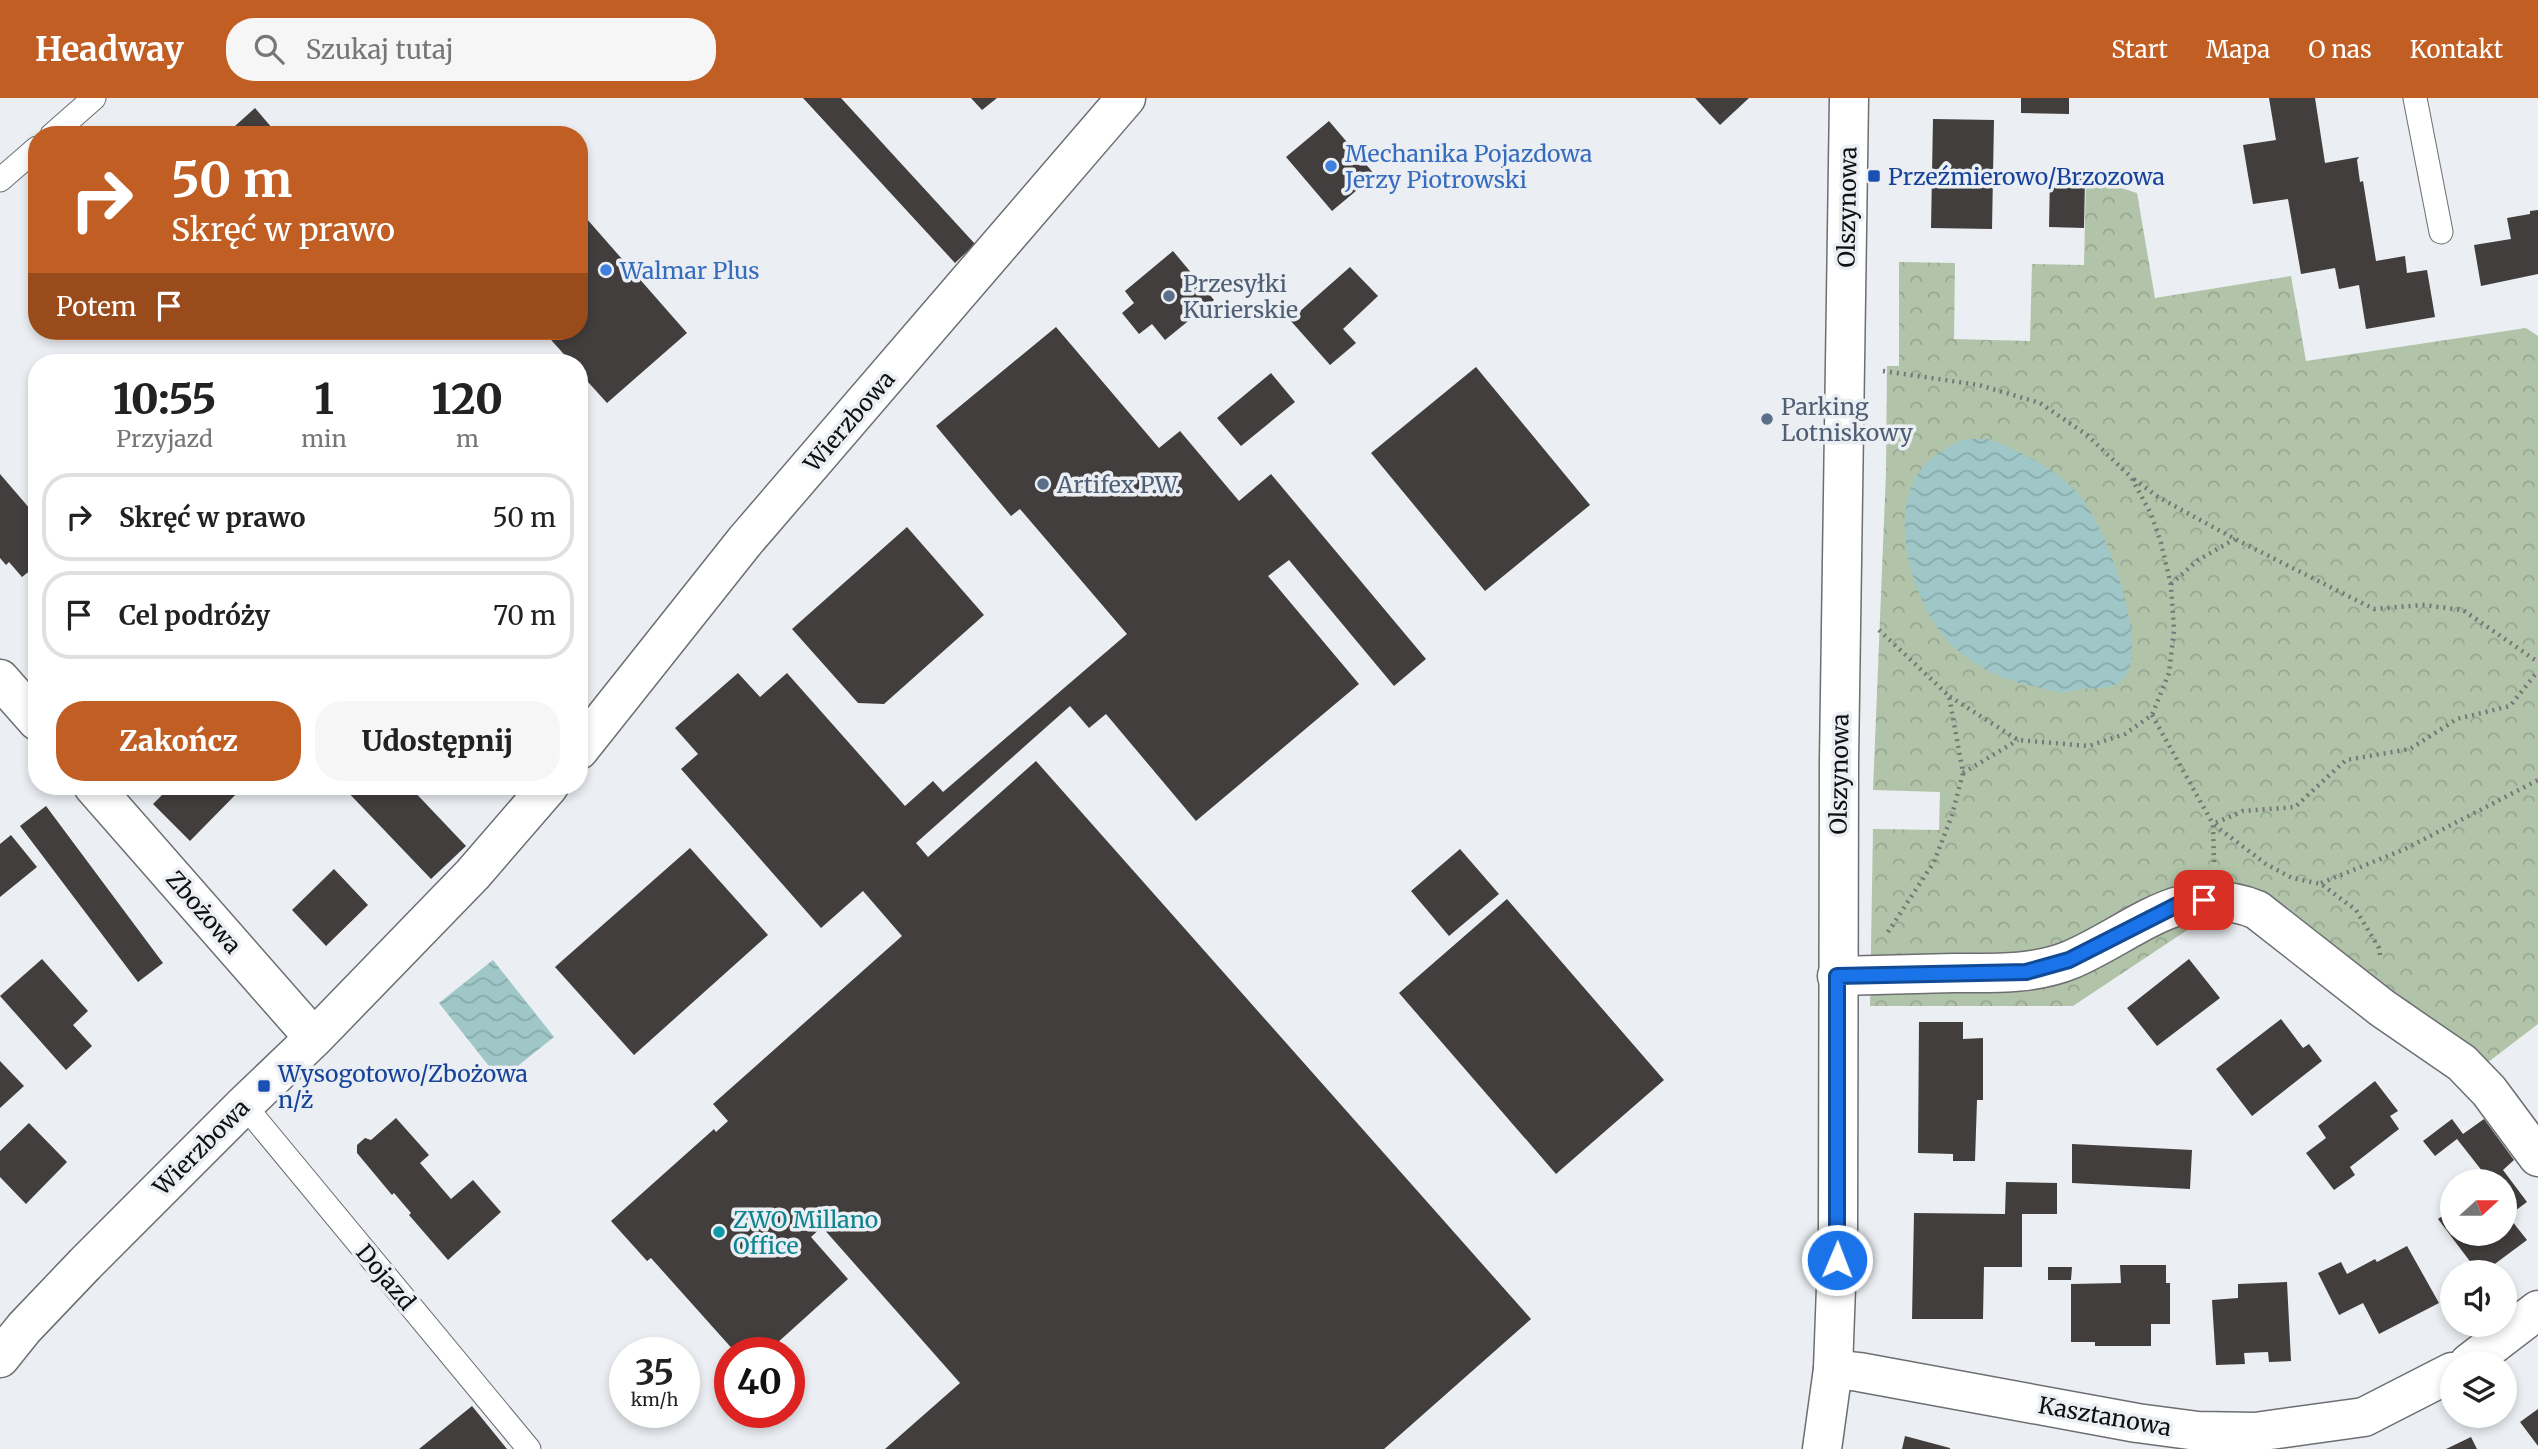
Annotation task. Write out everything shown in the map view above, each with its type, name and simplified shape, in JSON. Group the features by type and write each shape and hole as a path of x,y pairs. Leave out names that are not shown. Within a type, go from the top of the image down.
{"street":[{"name":"Wierzbowa","path":"588,739 745,541 1126,98"},
{"name":"Olszynowa","path":"1822,1449 1833,1369 1838,1233 1854,975 1843,369 1849,98"},
{"path":"0,679 28,711"},
{"name":"Zbożowa","path":"101,795 314,1038"},
{"name":"Wierzbowa","path":"0,1358 24,1328 85,1264 244,1104 314,1038 473,874 541,795"},
{"path":"1854,975 2026,972 2069,960 2177,905 2204,900 2243,905 2257,910 2382,1007 2462,1063 2489,1091 2538,1157"},
{"path":"2485,1351 2538,1310"},
{"name":"Kasztanowa","path":"1833,1369 2137,1423 2256,1441 2364,1417 2440,1378"}],"lane":[{"path":"62,126 94,98"},
{"path":"2415,98 2441,232"},
{"path":"0,180 28,156"},
{"name":"Dojazd","path":"244,1104 529,1449"}],"path":[{"path":"1871,370 1979,385 2040,403 2087,435 2131,477 2158,497 2235,539 2374,608 2423,605 2463,610 2538,662"},
{"path":"1878,628 1948,696 2018,740 2089,746 2125,734 2152,715 2169,673 2174,630 2171,584 2161,543 2151,514 2131,477"},
{"path":"2171,584 2198,560 2235,539"},
{"path":"2213,824 2243,811 2295,807 2346,760 2410,749 2457,719 2510,706 2538,671"},
{"path":"1854,975 1934,862 1952,815 1964,773 1948,696"},
{"path":"2152,715 2213,824 2266,863 2292,878 2321,884 2356,909 2379,948 2386,988 2382,1007"},
{"path":"1964,773 2018,740"},
{"path":"2321,884 2405,849 2538,780"},
{"path":"2213,824 2215,900"}],"green space":[{"path":"2086,177 2137,193 2155,298 2291,276 2306,361 2526,328 2538,336 2538,1024 2487,1063 2243,893 2073,1006 1870,1006 1873,829 1939,830 1940,792 1873,790 1886,472 1887,366 1899,366 1899,262 1955,263 1954,339 2030,341 2032,264 2084,265"}],"water":[{"path":"1989,439 2035,460 2066,482 2086,505 2099,527 2111,555 2129,615 2132,643 2130,666 2121,681 2116,684 2061,692 2009,680 1964,656 1946,639 1932,619 1911,568 1906,540 1905,513 1911,488 1924,466 1950,446 1962,440"},
{"path":"493,960 554,1037 500,1080 439,1003"}],"building":[{"path":"803,98 841,98 975,244 955,263"},
{"path":"971,98 997,98 982,110"},
{"path":"1695,98 1749,98 1720,125"},
{"path":"2021,98 2069,98 2069,114 2021,113"},
{"path":"2269,98 2315,98 2325,163 2359,157 2357,160 2360,182 2363,181 2376,261 2405,256 2407,273 2427,270 2435,317 2366,329 2359,285 2339,289 2335,268 2301,274 2288,199 2253,204 2243,145 2276,140"},
{"path":"255,108 270,126 235,126"},
{"path":"1933,119 1994,120 1992,229 1931,228"},
{"name":"Mechanika Pojazdowa Jerzy Piotrowski","path":"1329,121 1375,175 1332,211 1286,157"},
{"path":"2050,178 2085,179 2084,228 2049,227"},
{"path":"2538,210 2538,274 2481,286 2474,245 2511,239 2507,218"},
{"name":"Walmar Plus","path":"588,220 687,333 607,403 588,382 588,354 564,354 551,340 588,340"},
{"name":"Przesyłki Kurierskie","path":"1173,251 1214,300 1165,340 1152,324 1139,334 1122,313 1134,303 1125,291"},
{"path":"1350,267 1378,296 1343,329 1356,343 1330,365 1290,320"},
{"path":"1056,327 1159,448 1180,431 1239,501 1271,474 1426,659 1394,686 1289,560 1268,576 1359,684 1196,821 1106,714 1089,728 1070,706 916,843 928,857 1036,761 1531,1319 1384,1449 885,1449 960,1383 822,1227 811,1237 848,1279 784,1337 722,1337 651,1258 647,1261 611,1221 714,1129 716,1132 728,1121 713,1104 902,936 863,891 821,928 681,769 698,754 675,728 738,673 760,697 787,673 905,806 933,781 943,792 1127,634 1020,509 1011,516 936,426"},
{"path":"1476,367 1590,505 1485,591 1371,453"},
{"path":"1271,373 1295,402 1241,446 1217,418"},
{"path":"0,474 28,507 28,572 22,577 9,562 6,565 0,558"},
{"path":"907,527 984,615 884,704 858,703 792,629"},
{"path":"162,795 235,795 190,841 153,804"},
{"path":"351,795 418,795 466,846 431,879"},
{"path":"46,806 163,963 138,982 20,826"},
{"path":"11,835 37,867 0,897 0,844"},
{"path":"690,848 768,935 634,1055 555,967"},
{"path":"1460,849 1499,894 1449,936 1411,891"},
{"path":"334,869 368,905 326,946 292,910"},
{"path":"1507,899 1664,1080 1556,1174 1399,993"},
{"path":"42,959 88,1011 73,1025 92,1046 66,1070 0,996"},
{"path":"2189,959 2220,998 2157,1046 2127,1008"},
{"path":"2281,1019 2303,1048 2309,1044 2322,1061 2252,1116 2216,1069"},
{"path":"1919,1022 1963,1022 1963,1039 1983,1038 1983,1100 1977,1100 1975,1161 1953,1161 1953,1154 1918,1153"},
{"path":"0,1061 24,1086 0,1108"},
{"path":"2375,1081 2398,1111 2390,1116 2399,1129 2350,1167 2355,1175 2334,1190 2306,1153 2326,1138 2318,1126"},
{"path":"396,1118 429,1155 420,1163 451,1199 473,1180 501,1212 448,1260 409,1215 411,1213 394,1193 392,1195 357,1153 357,1145 365,1138 371,1140"},
{"path":"2452,1119 2463,1134 2484,1119 2514,1160 2504,1169 2481,1169 2457,1139 2435,1156 2423,1141"},
{"path":"29,1123 67,1162 26,1204 0,1177 0,1151"},
{"path":"2072,1144 2192,1150 2190,1189 2072,1183"},
{"path":"2006,1182 2057,1183 2057,1214 2022,1214 2022,1267 1984,1267 1983,1319 1912,1319 1914,1213 2005,1214"},
{"path":"2517,1189 2527,1202 2517,1209"},
{"path":"2517,1227 2527,1240 2500,1260 2469,1260 2458,1246 2517,1246"},
{"path":"2407,1246 2439,1303 2379,1334 2363,1303 2339,1315 2318,1273 2341,1262 2347,1274"},
{"path":"2120,1265 2166,1265 2166,1283 2170,1283 2170,1324 2151,1324 2151,1346 2095,1346 2095,1342 2071,1342 2071,1284 2121,1283"},
{"path":"2048,1267 2072,1267 2071,1280 2048,1280"},
{"path":"2287,1282 2291,1361 2269,1362 2268,1352 2244,1353 2245,1364 2216,1365 2212,1300 2238,1298 2238,1284"},
{"path":"472,1406 507,1449 419,1449"},
{"path":"2538,1409 2538,1446 2520,1422"},
{"path":"1905,1436 1950,1448 1950,1449 1902,1449"},
{"path":"2471,1437 2477,1449 2446,1449"}],"place":[{"name":"Mechanika Pojazdowa Jerzy Piotrowski","path":"1331,166"},
{"name":"Przeźmierowo/Brzozowa","path":"1874,176"},
{"name":"Walmar Plus","path":"606,270"},
{"name":"Przesyłki Kurierskie","path":"1169,296"},
{"name":"Parking Lotniskowy","path":"1767,419"},
{"name":"Artifex P.W.","path":"1043,484"},
{"name":"Wysogotowo/Zbożowa n/ż","path":"264,1086"},
{"name":"ZWO Millano Office","path":"719,1232"}],"route":[{"path":"1837,1260 1837,976 2026,972 2069,960 2177,905 2204,900"}]}
